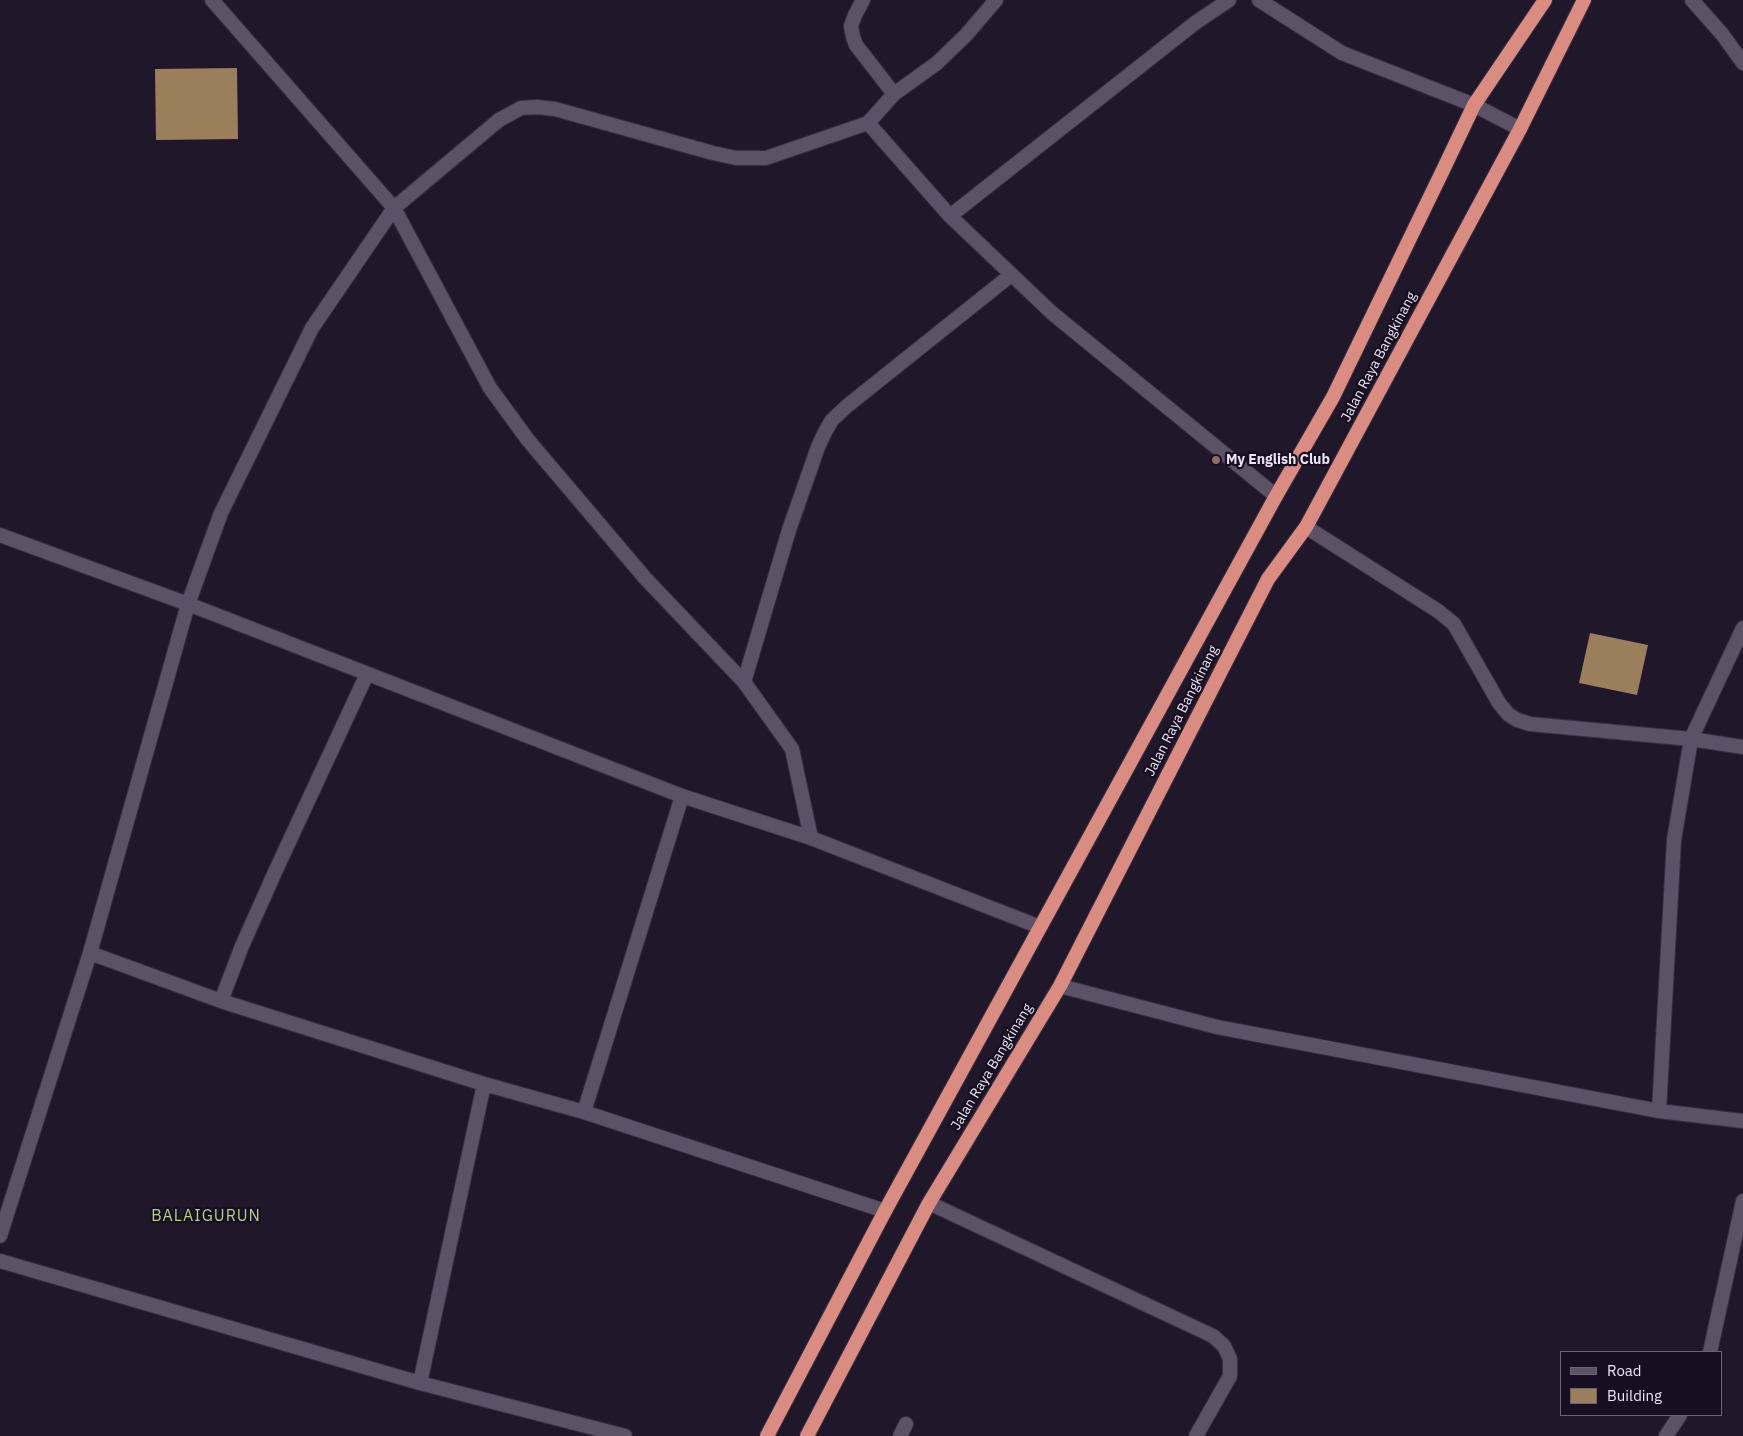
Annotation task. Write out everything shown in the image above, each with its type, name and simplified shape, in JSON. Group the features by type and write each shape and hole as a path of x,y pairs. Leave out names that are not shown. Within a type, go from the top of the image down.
{"highway":[{"name":"Jalan Raya Bangkinang","path":"767,1436 886,1210 1332,397 1474,104 1545,0"},
{"name":"Jalan Raya Bangkinang","path":"807,1436 929,1203 1060,986 1268,579 1306,527 1520,129 1582,2"}],"street":[{"path":"212,0 394,208 490,388 528,440 645,578 744,682 792,749 811,838"},
{"path":"863,0 851,26 853,37 856,45 894,94"},
{"path":"0,1236 90,953 188,604 221,513 312,328 394,208 499,120 522,108 537,106 554,109 713,154 736,158 766,158 868,123 894,94 937,63 966,36 996,0"},
{"path":"950,216 1195,23 1229,0"},
{"path":"1259,0 1342,53 1474,104 1520,129"},
{"path":"1692,0 1722,34 1743,63"},
{"path":"868,123 950,216 1052,313 1276,496"},
{"path":"744,682 789,530 818,447 828,426 847,406 1011,275"},
{"path":"1306,527 1454,624 1499,703 1516,720 1530,724 1691,739 1743,747"},
{"path":"0,535 188,604 682,796 811,838 1040,927"},
{"path":"1659,1111 1674,840 1691,739 1743,628"},
{"path":"221,1001 260,905 367,674"},
{"path":"584,1112 682,796"},
{"path":"90,953 221,1001 484,1084 584,1112 886,1210"},
{"path":"1060,986 1218,1027 1659,1111 1743,1121"},
{"path":"420,1382 484,1084"},
{"path":"1710,1351 1743,1201"},
{"path":"929,1203 1213,1336 1224,1346 1230,1359 1230,1376 1197,1436"},
{"path":"0,1261 420,1382 625,1436"},
{"path":"1666,1436 1679,1416"}],"building":[{"path":"237,68 238,139 156,140 155,69"},
{"path":"1590,633 1648,645 1637,695 1579,683"}],"place":[{"name":"My English Club","path":"1216,460"}],"district":[{"name":"BALAIGURUN","path":"206,1216"}]}
